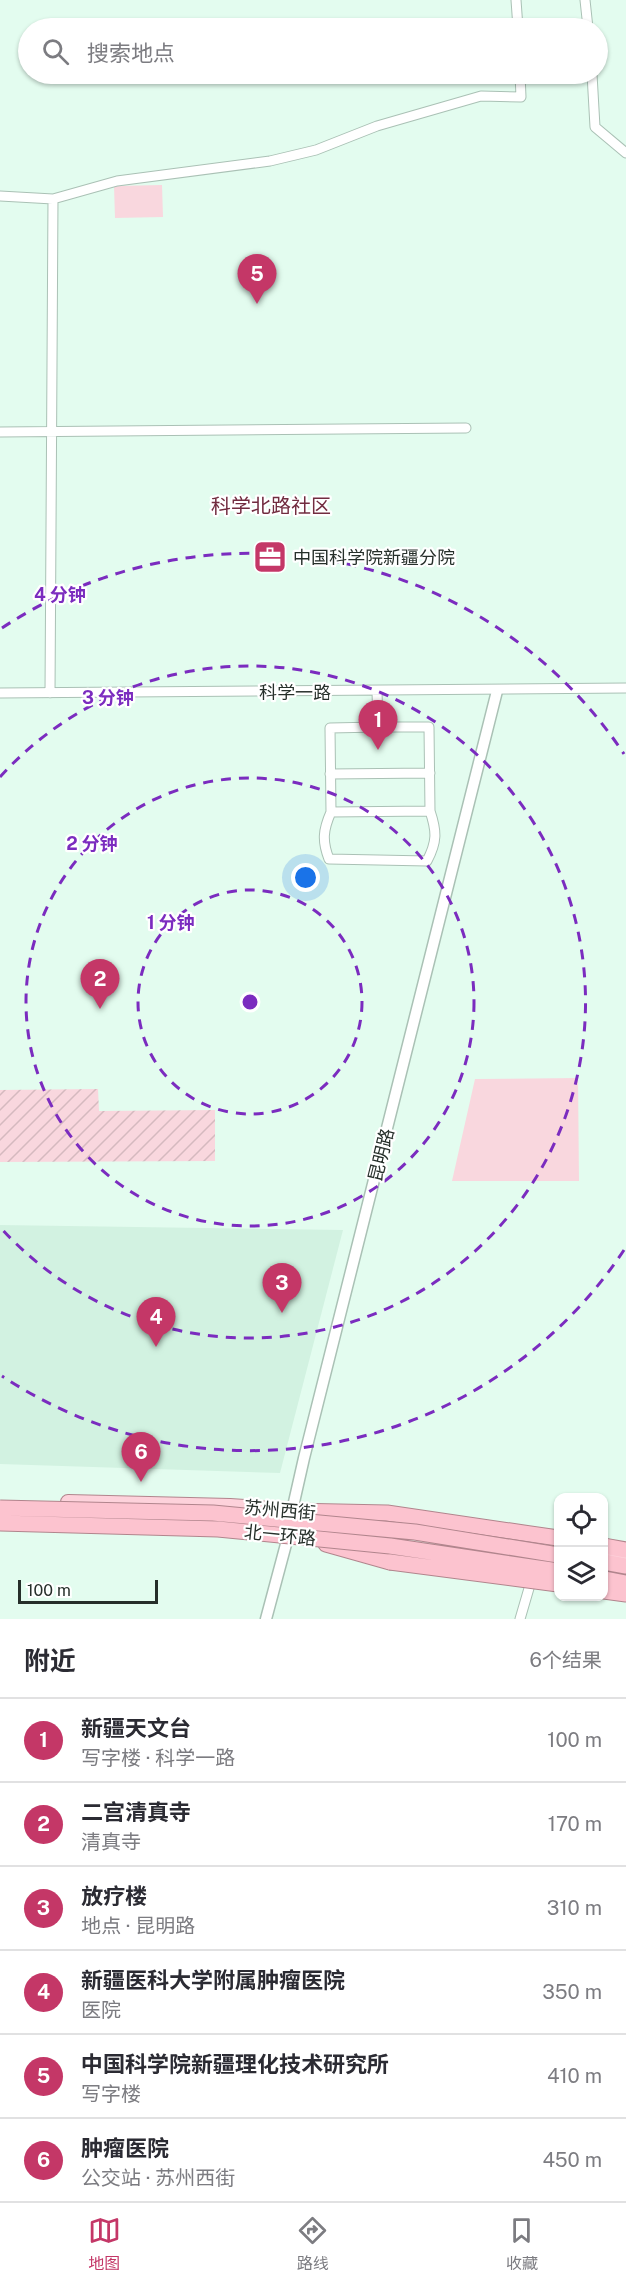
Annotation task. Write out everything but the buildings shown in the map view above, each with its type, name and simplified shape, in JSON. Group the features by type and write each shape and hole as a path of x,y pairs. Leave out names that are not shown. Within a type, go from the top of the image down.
{"highway":[{"name":"北一环路","path":"0,1508 213,1513 415,1532 554,1554"},
{"path":"292,1511 387,1513 554,1537"},
{"name":"北一环路","path":"0,1523 218,1529 390,1546 554,1571"},
{"path":"289,1533 390,1562 554,1583"},
{"path":"608,1547 626,1550"},
{"path":"608,1563 626,1566"},
{"path":"608,1579 626,1580"},
{"path":"608,1592 626,1594"}],"main road":[{"name":"苏州西街","path":"0,1501 230,1506 388,1519 554,1543"},
{"name":"苏州西街","path":"0,1530 223,1530 289,1533 435,1548 554,1565"},
{"path":"608,1554 626,1558"},
{"path":"608,1575 626,1580"}],"street":[{"path":"516,0 517,18"},
{"path":"585,0 587,18"},
{"path":"0,196 53,199 117,181 270,161 316,150 377,126 481,96 521,97 520,84"},
{"path":"593,84 595,128 626,153"},
{"path":"50,693 53,199"},
{"path":"0,432 466,428"},
{"name":"科学一路","path":"0,693 626,688"},
{"name":"昆明路","path":"266,1619 497,690"},
{"path":"377,691 378,727"},
{"path":"378,727 429,727 430,811 435,827 435,847 427,861 329,859 324,845 323,830 331,812 330,728 378,727"},
{"path":"330,774 430,773"},
{"path":"331,812 430,811"},
{"path":"520,1619 537,1562"}],"shaded area":[{"path":"162,185 163,217 115,218 114,186"},
{"path":"578,1078 579,1181 452,1181 475,1079"},
{"path":"98,1089 99,1111 215,1110 215,1161 0,1162 0,1090"},
{"path":"0,1225 343,1230 280,1473 0,1464"}],"place":[{"name":"中国科学院新疆理化技术研究所","path":"257,304"},
{"name":"中国科学院新疆分院","path":"270,557"},
{"name":"新疆天文台","path":"378,750"},
{"name":"二宫清真寺","path":"100,1009"},
{"name":"放疗楼","path":"282,1313"},
{"name":"新疆医科大学附属肿瘤医院","path":"156,1347"},
{"name":"肿瘤医院","path":"141,1482"}],"district":[{"name":"科学北路社区","path":"271,506"}]}
